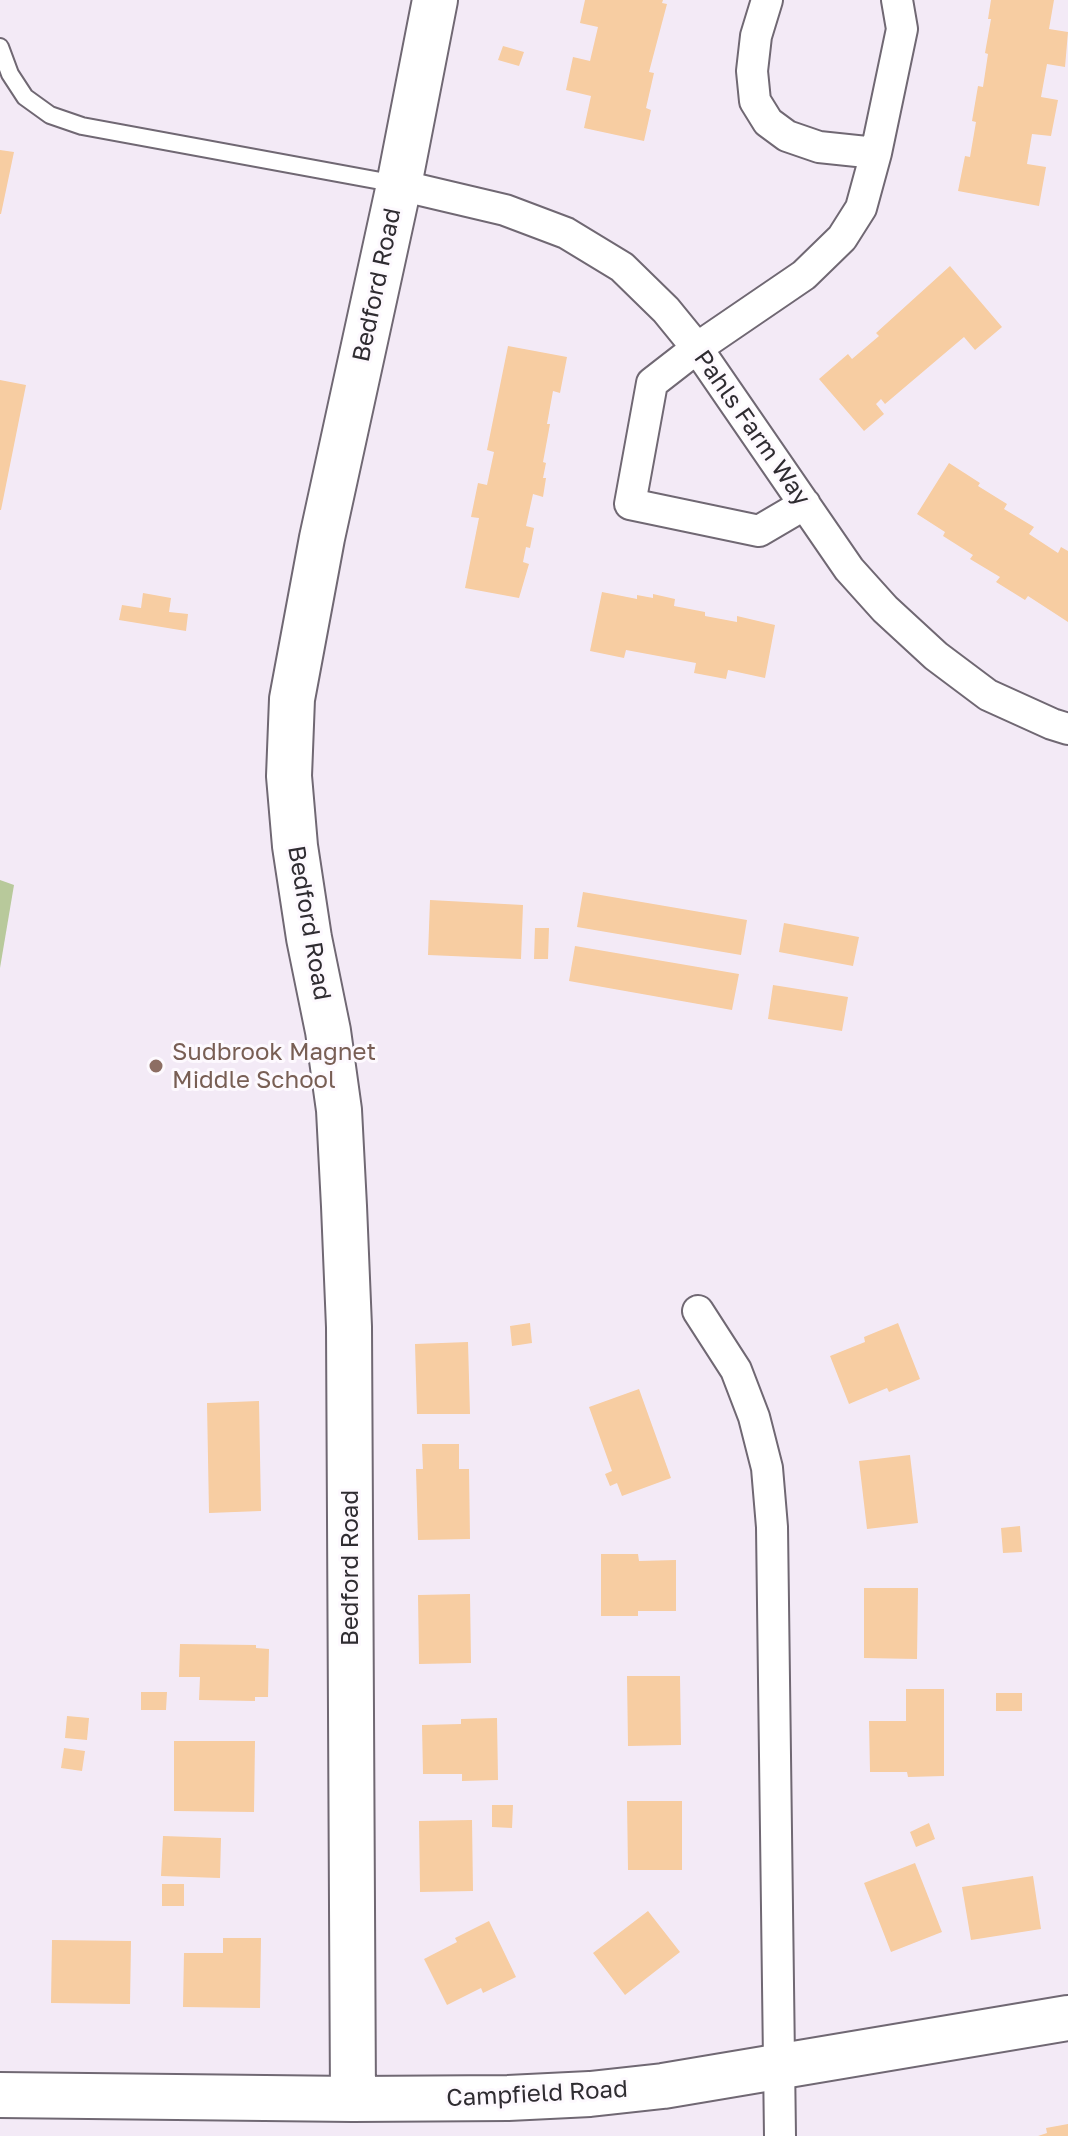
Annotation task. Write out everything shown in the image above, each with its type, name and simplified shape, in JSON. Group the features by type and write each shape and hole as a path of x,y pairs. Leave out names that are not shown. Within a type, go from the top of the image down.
{"street":[{"name":"Bedford Road","path":"353,2099 349,1327 339,1110 302,892 289,776 292,699 322,538 399,185 435,0"},
{"path":"767,0 756,36 752,71 755,101 768,122 787,136 819,147 876,153"},
{"path":"805,504 759,531 630,504 652,383 697,348 804,275 842,238 861,208 902,29 897,0"},
{"name":"Pahls Farm Way","path":"399,185 505,210 566,233 622,267 666,310 697,348 858,579 885,609 936,656 988,695 1068,729"},
{"path":"698,1311 736,1370 754,1417 767,1468 773,1543 780,2136"},
{"name":"Campfield Road","path":"0,2095 353,2099 590,2094 663,2086 1068,2018"}],"lane":[{"path":"0,47 10,74 25,97 50,115 71,122 399,185"}],"green space":[{"path":"0,880 14,885 0,968"}],"building":[{"path":"585,0 663,0 662,3 667,4 649,72 654,73 646,108 651,110 644,141 584,128 591,96 566,90 573,57 590,61 598,27 580,23"},
{"path":"991,0 1054,0 1049,29 1068,32 1065,67 1047,64 1041,97 1058,100 1051,136 1032,134 1027,164 1046,167 1039,206 958,191 965,156 970,157 978,86 983,87"},
{"path":"503,46 524,52 519,66 498,60"},
{"path":"0,150 14,152 1,214 0,214"},
{"path":"950,266 1002,327 975,350 964,337 885,404 881,399 876,404 884,414 864,431 819,379 848,354 852,359 879,336 876,333"},
{"path":"508,346 567,357 560,393 553,391 547,424 550,424 543,462 546,463 543,478 546,478 543,497 533,494 526,526 534,528 530,548 526,547 523,562 529,564 519,598 465,588 479,518 471,517 478,483 487,485 494,452 487,450"},
{"path":"0,380 26,385 1,510 0,510"},
{"path":"949,463 1007,504 1004,509 1034,527 1029,534 1058,553 1061,547 1068,551 1068,622 1028,596 1025,600 996,582 1000,577 970,559 973,555 917,514"},
{"path":"602,592 637,599 637,595 653,598 653,594 675,599 674,606 705,612 705,616 737,622 737,616 775,625 765,678 728,670 726,679 694,673 696,663 626,650 624,658 590,651"},
{"path":"143,593 171,598 169,612 188,614 186,631 119,620 122,605 141,608"},
{"path":"583,892 747,920 741,955 577,927"},
{"path":"430,900 523,905 521,959 428,955"},
{"path":"784,923 859,937 853,966 779,952"},
{"path":"535,928 549,928 548,959 534,959"},
{"path":"575,946 739,974 732,1010 569,981"},
{"path":"773,985 848,997 842,1031 768,1019"},
{"path":"530,1323 532,1343 512,1346 510,1326"},
{"path":"898,1323 920,1379 889,1392 887,1388 849,1404 830,1356 865,1342 864,1337"},
{"path":"468,1342 470,1414 417,1414 415,1344"},
{"path":"639,1389 671,1478 622,1496 617,1483 610,1486 605,1474 612,1471 589,1407"},
{"path":"259,1401 261,1511 209,1513 207,1403"},
{"path":"422,1444 459,1444 459,1469 469,1469 470,1539 418,1540 416,1469 423,1469"},
{"path":"910,1455 918,1523 867,1529 859,1461"},
{"path":"1020,1526 1022,1552 1003,1553 1001,1528"},
{"path":"601,1554 638,1554 639,1561 676,1560 676,1611 638,1611 638,1616 601,1616"},
{"path":"864,1588 918,1588 917,1659 864,1658"},
{"path":"470,1594 471,1663 419,1664 418,1595"},
{"path":"180,1644 256,1645 256,1648 269,1649 268,1697 255,1697 255,1701 199,1700 200,1677 179,1677"},
{"path":"627,1676 680,1676 681,1745 628,1746"},
{"path":"906,1689 944,1689 944,1776 908,1777 907,1772 870,1772 869,1721 906,1721"},
{"path":"141,1692 167,1692 166,1710 141,1710"},
{"path":"996,1693 1022,1693 1022,1711 996,1711"},
{"path":"67,1716 89,1718 87,1740 65,1738"},
{"path":"497,1718 498,1780 462,1781 462,1774 423,1774 422,1725 461,1724 461,1719"},
{"path":"174,1741 255,1741 254,1812 174,1811"},
{"path":"64,1748 85,1751 82,1771 61,1768"},
{"path":"627,1801 682,1801 682,1870 628,1870"},
{"path":"492,1805 513,1805 512,1828 492,1827"},
{"path":"472,1820 473,1891 420,1892 419,1821"},
{"path":"929,1823 935,1839 916,1847 910,1832"},
{"path":"163,1836 221,1838 220,1878 161,1876"},
{"path":"915,1863 942,1932 891,1952 864,1883"},
{"path":"1033,1876 1041,1929 971,1940 962,1887"},
{"path":"162,1884 184,1884 184,1906 162,1906"},
{"path":"648,1911 680,1952 625,1995 593,1953"},
{"path":"489,1921 516,1977 483,1993 481,1988 447,2005 424,1959 457,1942 455,1938"},
{"path":"223,1938 261,1938 260,2008 183,2007 184,1953 223,1953"},
{"path":"52,1940 131,1941 130,2004 51,2003"},
{"path":"1068,2124 1068,2136 1038,2136 1047,2133 1046,2128"}],"place":[{"name":"Sudbrook Magnet Middle School","path":"156,1066"}]}
